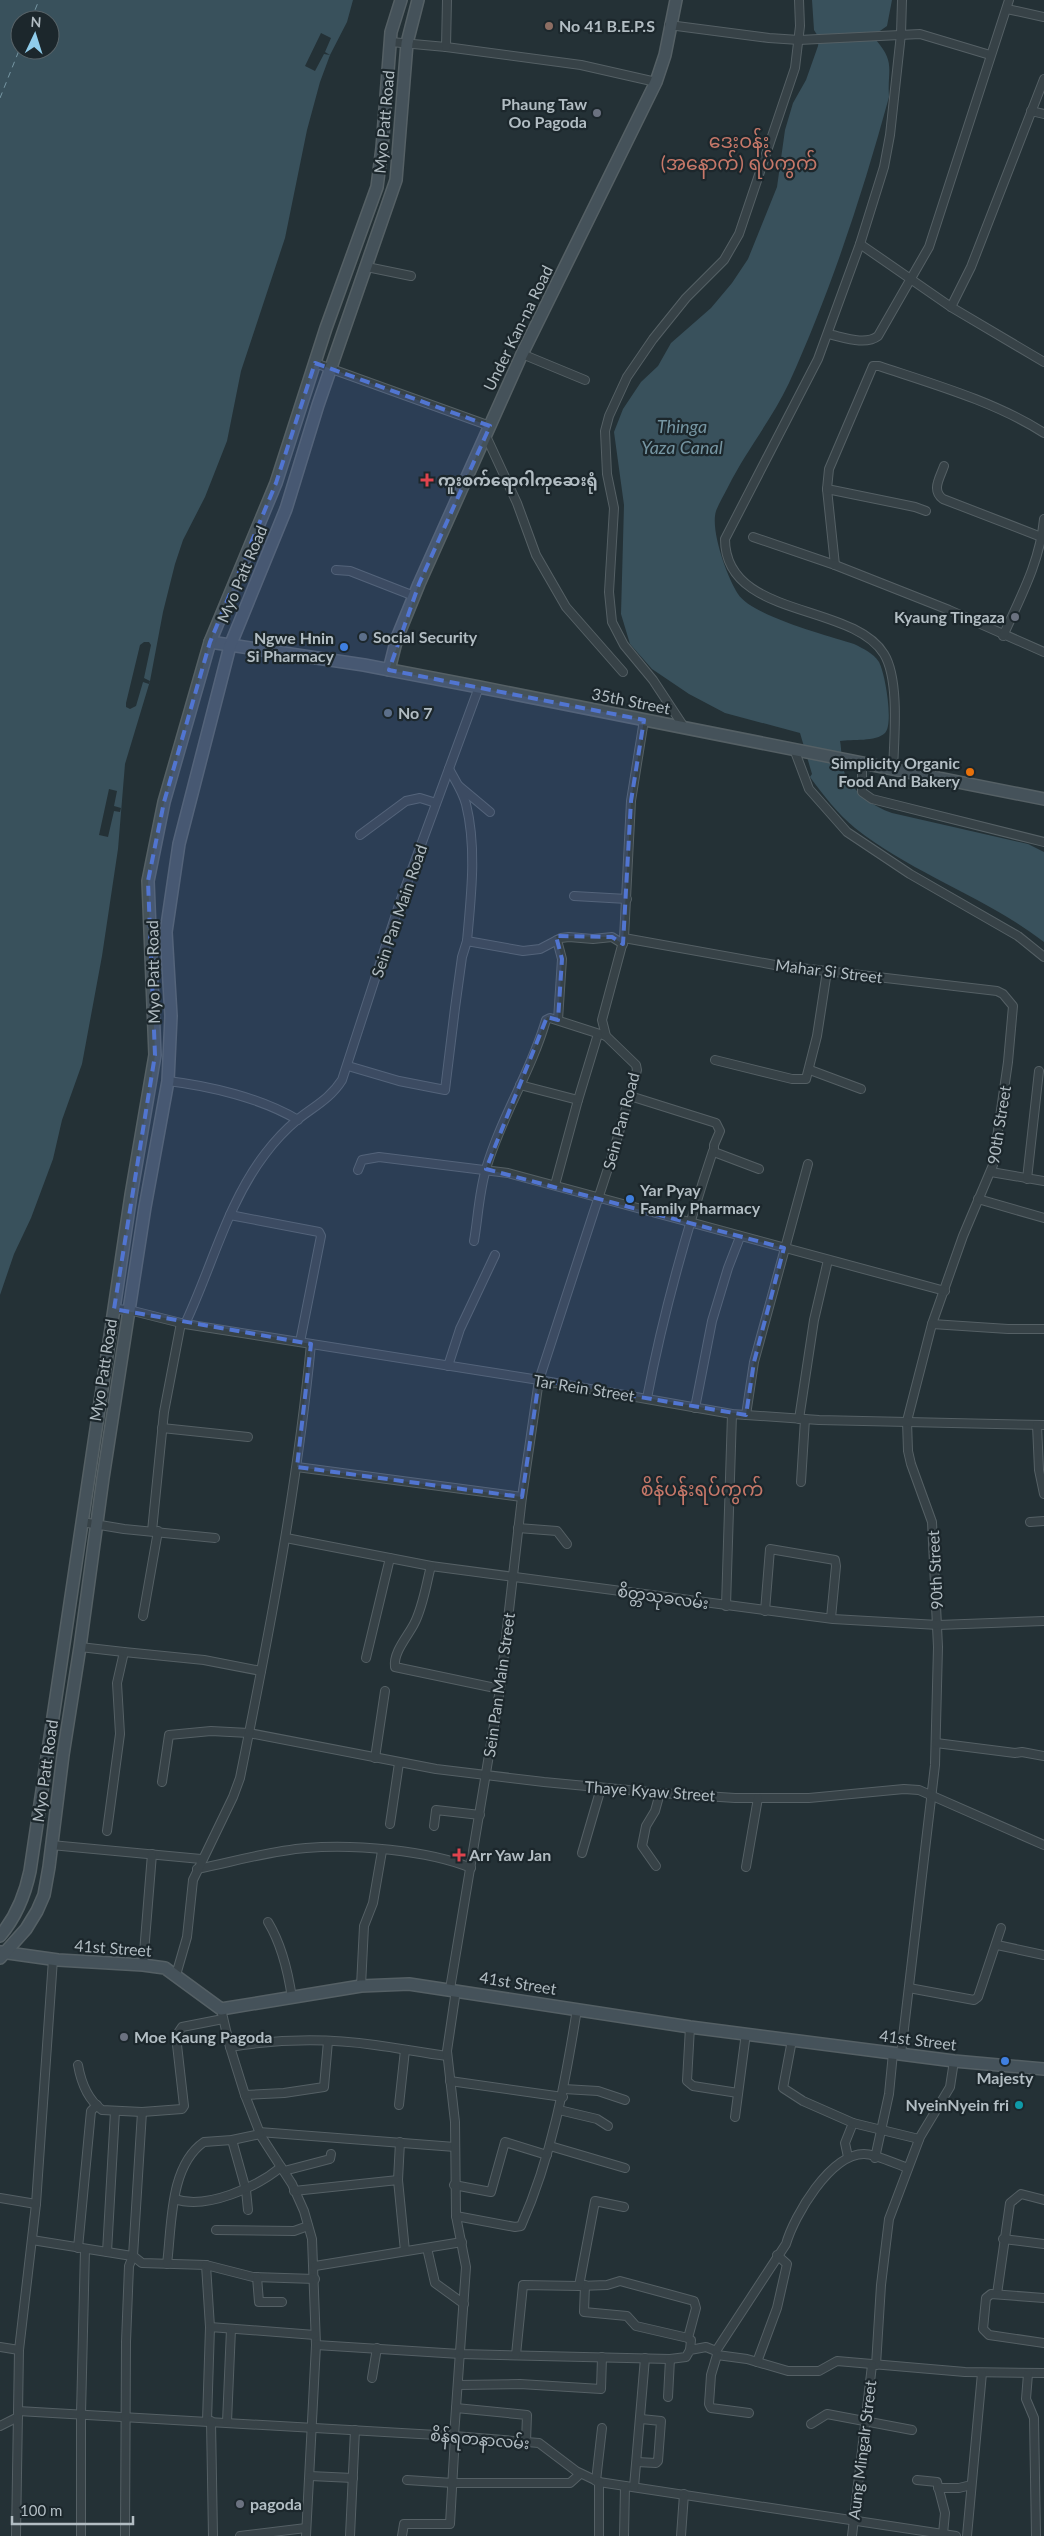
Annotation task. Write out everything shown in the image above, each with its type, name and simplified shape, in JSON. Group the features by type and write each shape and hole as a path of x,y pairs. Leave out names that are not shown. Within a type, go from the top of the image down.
{"main road":[{"name":"Myo Patt Road","path":"0,1936 10,1925 27,1886 71,1605 88,1476 155,1055 148,881 164,802 210,642 276,483 314,363 380,176 392,32 402,0"},
{"name":"Myo Patt Road","path":"1,1955 26,1929 44,1895 62,1755 80,1647 103,1478 145,1207 168,1081 171,1056 171,1016 166,932 179,844 230,646 286,509 331,369 396,180 407,43 418,0"},
{"name":"Under Kan-na Road","path":"389,670 397,638 414,596 522,354 656,82 665,55 669,25 676,0"},
{"path":"380,176 396,180"},
{"name":"35th Street","path":"210,642 389,670 1044,799"},
{"path":"155,1055 171,1056"},
{"path":"88,1476 103,1478"},
{"path":"47,1754 62,1755"},
{"name":"41st Street","path":"1,1955 165,1968 222,2014 292,1998 361,1986 409,1984 453,1989 690,2027 954,2061 1044,2069"}],"street":[{"path":"446,47 447,0"},
{"path":"684,727 653,680 624,645 612,622 609,592 614,508 607,474 605,431 608,416 627,377 653,339 686,298 724,260 738,234 791,81 803,39 799,0"},
{"path":"893,770 895,705 889,667 884,654 873,642 859,633 798,610 746,585 734,572 725,550 725,539 728,529 818,358 860,244 886,159 901,34 902,0"},
{"path":"828,334 871,341 878,336 929,247 965,141 1009,0"},
{"path":"1007,9 1044,17"},
{"path":"669,25 769,38 803,39 920,34 990,56"},
{"path":"391,42 446,47 582,65 656,82"},
{"path":"951,307 968,274 1044,79"},
{"path":"1031,111 1044,114"},
{"path":"860,244 951,307 1044,362"},
{"path":"367,267 411,276"},
{"path":"522,354 585,380"},
{"path":"314,363 488,431 536,555 566,607 624,672"},
{"path":"835,565 827,489 829,469 869,373 875,366 953,391 1024,422 1044,433"},
{"path":"944,466 936,490 937,494 943,499 1043,538"},
{"path":"827,489 915,507 926,511"},
{"path":"1003,636 1032,572 1043,538 1044,519"},
{"path":"753,537 835,565 949,610 1003,636 1044,652"},
{"path":"336,570 350,571 414,596"},
{"name":"Sein Pan Main Road","path":"143,1616 155,1531 162,1428 174,1351 183,1323 230,1216 252,1173 264,1155 298,1120 317,1107 336,1090 348,1066 400,902 479,687"},
{"path":"555,1185 578,1100 602,1035 602,1012 624,941 630,810 644,720"},
{"path":"797,750 809,789 847,832 910,874 1018,936 1044,957"},
{"path":"862,764 862,792 872,799 1044,842"},
{"path":"348,1066 399,1081 446,1090 454,1008 462,956 467,940 472,882 472,840 466,803 448,769"},
{"path":"457,785 490,812"},
{"path":"360,835 406,801 420,798 436,803"},
{"path":"574,896 627,899"},
{"name":"Mahar Si Street","path":"467,940 528,951 548,946 557,940 569,937 593,939 612,937 624,941 827,971 996,991 1004,994 1014,1006 1013,1021"},
{"path":"557,940 562,965 558,1020"},
{"path":"715,1060 799,1080 806,1079 810,1070 827,971"},
{"path":"474,1241 485,1170 520,1085 530,1066 546,1020 550,1018 558,1020 602,1035"},
{"name":"90th Street","path":"875,2158 909,1988 936,1743 938,1625 932,1522 909,1458 907,1421 932,1324 978,1199 991,1172 1013,1021"},
{"name":"Sein Pan Road","path":"539,1380 599,1196 637,1067 602,1035"},
{"path":"810,1070 861,1089"},
{"path":"1027,1179 1039,1071"},
{"path":"168,1081 192,1084 273,1106 298,1120"},
{"path":"520,1085 578,1100"},
{"path":"630,1096 716,1123 720,1131 690,1222 656,1352 647,1398"},
{"path":"713,1151 758,1169"},
{"path":"358,1170 362,1160 379,1157 502,1172 599,1196 740,1237 945,1291"},
{"path":"746,1415 754,1362 808,1164"},
{"path":"991,1172 1044,1181"},
{"path":"978,1199 1044,1218"},
{"path":"230,1216 319,1232 321,1236 300,1342"},
{"path":"695,1408 712,1321 728,1268 740,1237"},
{"path":"448,1366 460,1329 495,1255"},
{"path":"801,1482 802,1419 814,1320 828,1260"},
{"name":"Tar Rein Street","path":"114,1309 129,1310 183,1323 539,1380 732,1414 802,1419 1041,1425"},
{"path":"932,1324 1008,1330 1044,1329"},
{"path":"176,1975 187,1937 190,1894 197,1869 238,1787 286,1538 297,1467 311,1344"},
{"name":"Sein Pan Main Street","path":"402,2536 404,2524 450,2524 466,2267 456,2216 454,2185 455,2122 447,2056 453,1989 500,1690 518,1528 539,1380"},
{"path":"726,1606 732,1414"},
{"path":"1041,1425 1039,1470 1044,1494"},
{"path":"162,1428 248,1438"},
{"path":"297,1467 522,1497"},
{"path":"1030,1522 1044,1521"},
{"path":"82,1522 124,1529 215,1538"},
{"path":"518,1528 557,1531 567,1544"},
{"name":"စိတ္တသုခလမ်း","path":"286,1538 431,1566 765,1611 832,1618 938,1625 1044,1621"},
{"path":"765,1611 770,1549 834,1560 836,1566 832,1618"},
{"path":"366,1658 390,1558"},
{"path":"431,1566 417,1619 394,1662 395,1667 500,1690"},
{"path":"80,1647 204,1660 261,1671"},
{"path":"107,1832 120,1734 117,1683 124,1652"},
{"path":"375,1758 385,1691"},
{"name":"Thaye Kyaw Street","path":"162,1782 169,1735 211,1731 249,1733 398,1763 601,1788 758,1798 809,1798 904,1789 931,1794 1044,1845"},
{"path":"936,1743 1044,1756"},
{"path":"390,1824 398,1763"},
{"path":"582,1852 601,1788"},
{"path":"656,1866 642,1846 646,1826 656,1811 660,1793"},
{"path":"746,1867 758,1798"},
{"path":"434,1826 436,1810 480,1815"},
{"path":"51,1845 201,1859"},
{"path":"197,1869 304,1848 332,1846 454,1861 472,1868"},
{"path":"361,1986 364,1926 373,1903 382,1851"},
{"path":"142,1965 152,1854"},
{"path":"268,1922 276,1936 283,1956 292,1998"},
{"path":"909,1988 974,2000 978,1997 997,1945 1001,1928"},
{"path":"997,1945 1044,1955"},
{"path":"16,2536 19,2350 36,2204 53,1959"},
{"path":"456,2216 515,2228 521,2226 538,2187 550,2146 563,2093 577,2009"},
{"path":"78,2065 81,2079 88,2095 102,2110 142,2112 184,2108 177,2031 182,2027 222,2014 245,2095 260,2133 304,2211 314,2266 316,2345 306,2532 240,2536"},
{"path":"690,2027 687,2081 692,2086 738,2093"},
{"path":"735,2117 746,2033"},
{"path":"230,2047 286,2040 328,2041 375,2044 447,2056"},
{"path":"792,2040 784,2076 785,2092 853,2123 919,2139"},
{"path":"245,2095 284,2093 325,2086 328,2041"},
{"path":"399,2105 405,2050"},
{"name":"Aung Mingalr Street","path":"852,2536 874,2365 889,2219 919,2139 950,2087 954,2061"},
{"path":"450,2081 563,2093 598,2091 625,2100"},
{"path":"81,2536 81,2248 91,2112 97,2105"},
{"path":"559,2110 597,2119 608,2126"},
{"path":"107,2252 115,2111"},
{"path":"125,2536 126,2342 129,2266 132,2256 142,2112"},
{"path":"848,2157 846,2143 853,2123"},
{"path":"167,2264 175,2199 182,2172 204,2142 232,2140 260,2133 455,2147"},
{"path":"232,2140 246,2190 248,2210"},
{"path":"400,2142 398,2180 405,2251"},
{"path":"454,2185 491,2192 505,2142 547,2154"},
{"path":"550,2146 625,2168"},
{"path":"175,2199 187,2203 202,2202 246,2190 282,2169 322,2162 330,2159 331,2154"},
{"path":"749,2412 711,2408 709,2404 711,2375 716,2353 753,2297 777,2255 786,2244 791,2226 821,2182 842,2160 848,2157 862,2154 908,2168"},
{"path":"294,2191 398,2180"},
{"path":"997,2294 1003,2239 1010,2203 1021,2194 1044,2200"},
{"path":"0,2198 36,2204"},
{"path":"316,2345 460,2354 670,2359 686,2357 690,2350 691,2340 688,2338 636,2326 627,2316 584,2312 582,2286 595,2201 624,2207"},
{"path":"216,2230 294,2231 308,2226"},
{"path":"1003,2239 1044,2244"},
{"path":"32,2240 132,2256 142,2263 206,2265 257,2277 315,2279"},
{"path":"314,2266 462,2242"},
{"path":"427,2248 435,2283 464,2304"},
{"path":"758,2362 777,2308 786,2264 777,2255"},
{"path":"206,2265 210,2327 209,2421 213,2536"},
{"path":"257,2277 259,2302 282,2302"},
{"path":"516,2355 523,2285 607,2285 620,2281 694,2301 696,2308 688,2338"},
{"path":"1044,2298 997,2294 986,2298 984,2331 989,2335 1044,2343"},
{"path":"210,2327 315,2335"},
{"path":"228,2422 231,2328"},
{"path":"0,2347 19,2350"},
{"path":"690,2350 706,2347 716,2353 788,2370 811,2372 819,2371 837,2361 982,2372 1044,2373"},
{"path":"372,2378 377,2348"},
{"path":"458,2385 520,2384 600,2393 602,2357"},
{"path":"624,2536 629,2486 636,2462 645,2358"},
{"path":"668,2396 670,2359"},
{"path":"967,2536 982,2372"},
{"path":"1028,2374 1026,2399 1034,2418 1040,2492 1036,2536"},
{"path":"456,2408 527,2415 526,2442"},
{"path":"0,2426 18,2414"},
{"name":"စိန်ရတနာလမ်း","path":"18,2414 125,2416 526,2442 544,2445 580,2474 597,2481 956,2536"},
{"path":"811,2424 827,2414 912,2430"},
{"path":"636,2462 656,2463 658,2460 661,2421 641,2419"},
{"path":"599,2536 597,2481 602,2428"},
{"path":"350,2536 355,2430"},
{"path":"407,2480 453,2483 570,2483 580,2474"},
{"path":"310,2476 353,2478"},
{"path":"917,2480 935,2481 945,2513 943,2534"},
{"path":"938,2488 959,2488 971,2485"},
{"path":"682,2536 684,2494"}],"highlighted area":[{"path":"315,363 490,426 419,584 389,670 644,720 631,801 623,944 612,937 556,936 562,959 558,1020 547,1017 486,1169 784,1248 754,1362 746,1415 539,1380 522,1497 297,1467 311,1344 114,1309 155,1055 148,881 164,802 210,642 276,483"}],"water":[{"path":"0,0 353,0 347,22 330,55 320,82 307,130 285,238 241,371 227,441 205,497 183,540 175,564 163,612 150,681 125,764 118,849 102,956 82,1064 62,1120 53,1159 31,1218 14,1254 0,1295"},
{"name":"Thinga Yaza Canal","path":"812,0 892,0 887,26 877,33 876,40 888,61 889,97 868,170 832,278 789,383 735,474 716,511 715,530 717,541 734,586 738,594 746,602 758,610 791,624 854,644 871,654 879,662 888,698 888,728 885,733 876,738 840,741 844,773 860,794 871,803 892,813 1028,844 1044,852 1044,942 1022,926 974,898 901,859 855,828 831,804 810,777 812,774 800,733 725,713 689,694 652,669 630,644 621,614 624,505 614,432 623,409 641,382 658,366 671,343 711,308 732,283 748,259 777,187 785,130 793,103 806,80 818,46 819,38 814,30"}],"pier":[{"path":"321,33 331,38 325,52 330,55 324,54 315,71 305,66"},
{"path":"144,642 149,642 151,645 144,678 150,681 149,684 143,682 136,706 130,709 126,707 126,703 140,645"},
{"path":"109,789 117,791 114,806 121,808 120,812 114,811 108,837 99,835"}],"ferry route":[{"path":"35,10 39,0"},
{"path":"0,98 15,60"}],"place":[{"name":"No 41 B.E.P.S","path":"549,26"},
{"name":"Phaung Taw Oo Pagoda","path":"597,113"},
{"name":"ကူးစက်ရောဂါကုဆေးရုံ","path":"427,480"},
{"name":"Kyaung Tingaza","path":"1015,617"},
{"name":"Social Security","path":"363,637"},
{"name":"Ngwe Hnin Si Pharmacy","path":"344,647"},
{"name":"No 7","path":"388,713"},
{"name":"Simplicity Organic Food And Bakery","path":"970,772"},
{"name":"Yar Pyay Family Pharmacy","path":"630,1199"},
{"name":"Arr Yaw Jan","path":"459,1855"},
{"name":"Moe Kaung Pagoda","path":"124,2037"},
{"name":"Majesty","path":"1005,2061"},
{"name":"NyeinNyein fri","path":"1019,2105"},
{"name":"pagoda","path":"240,2504"}],"district":[{"name":"ဒေးဝန်း (အနောက်) ရပ်ကွက်","path":"739,152"},
{"name":"စိန်ပန်းရပ်ကွက်","path":"702,1489"}]}
